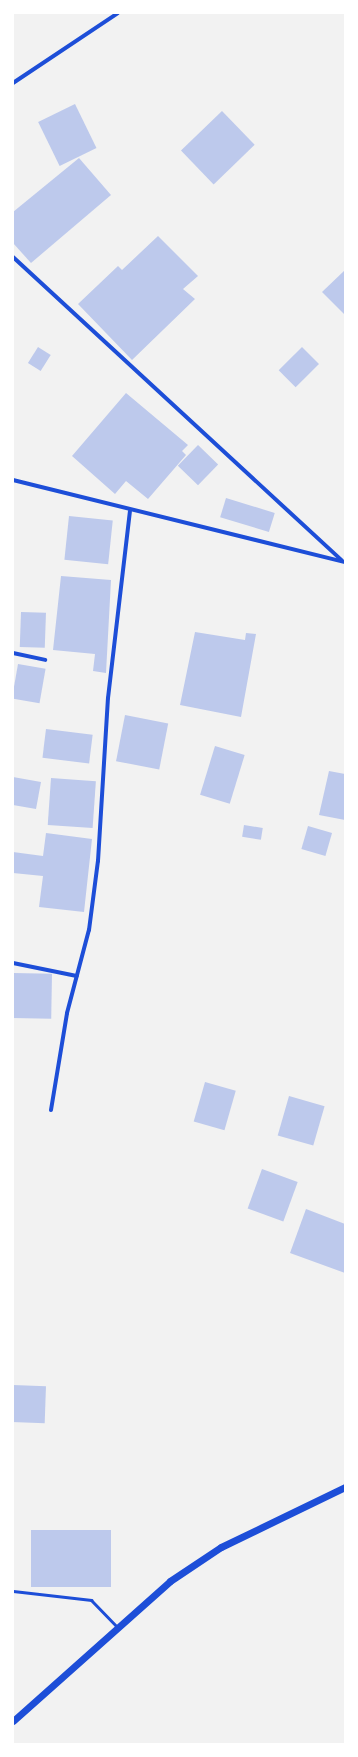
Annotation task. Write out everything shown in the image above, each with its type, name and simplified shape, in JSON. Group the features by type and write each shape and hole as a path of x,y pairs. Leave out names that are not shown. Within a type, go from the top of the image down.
{"street":[{"path":"13,83 118,13"},
{"path":"13,257 343,561"},
{"path":"13,480 130,511 343,561"},
{"path":"51,1110 77,976 89,930 98,861 108,698 130,511"},
{"path":"13,653 45,660"},
{"path":"13,963 77,976"},
{"path":"13,1721 170,1581 221,1547 345,1487"}],"lane":[{"path":"13,1591 91,1600 118,1628"}],"building":[{"path":"75,104 96,148 60,166 38,122"},
{"path":"222,111 255,145 214,184 181,151"},
{"path":"79,158 111,195 31,263 13,243 13,212"},
{"path":"158,236 198,276 183,289 195,299 132,360 78,304 118,266 122,270"},
{"path":"345,270 345,315 322,292"},
{"path":"38,347 51,355 41,371 28,363"},
{"path":"302,347 319,364 296,387 279,370"},
{"path":"126,393 188,445 182,451 186,455 148,499 126,481 115,494 72,456"},
{"path":"198,445 218,464 198,485 178,466"},
{"path":"226,498 275,513 269,532 220,517"},
{"path":"69,516 113,521 108,564 64,560"},
{"path":"61,576 111,580 106,673 93,671 95,654 53,650"},
{"path":"21,612 46,613 45,648 20,647"},
{"path":"195,632 245,640 246,633 256,634 241,717 180,705"},
{"path":"18,664 46,669 39,703 13,699"},
{"path":"125,715 168,723 159,770 116,761"},
{"path":"46,729 93,735 89,764 42,758"},
{"path":"215,746 245,755 230,804 200,795"},
{"path":"329,771 345,774 345,820 319,815"},
{"path":"13,777 41,782 36,809 13,805"},
{"path":"51,778 96,781 93,828 48,825"},
{"path":"244,825 263,828 261,840 242,837"},
{"path":"308,826 332,833 325,856 301,849"},
{"path":"46,833 92,839 84,912 39,907 43,876 13,873 13,852 43,856"},
{"path":"13,973 52,974 51,1019 13,1018"},
{"path":"205,1082 236,1091 224,1130 194,1121"},
{"path":"289,1096 325,1106 313,1146 278,1135"},
{"path":"262,1169 298,1182 283,1221 248,1208"},
{"path":"306,1209 345,1224 345,1273 290,1253"},
{"path":"13,1385 46,1386 45,1423 13,1422"},
{"path":"31,1530 111,1530 111,1587 31,1587"}]}
